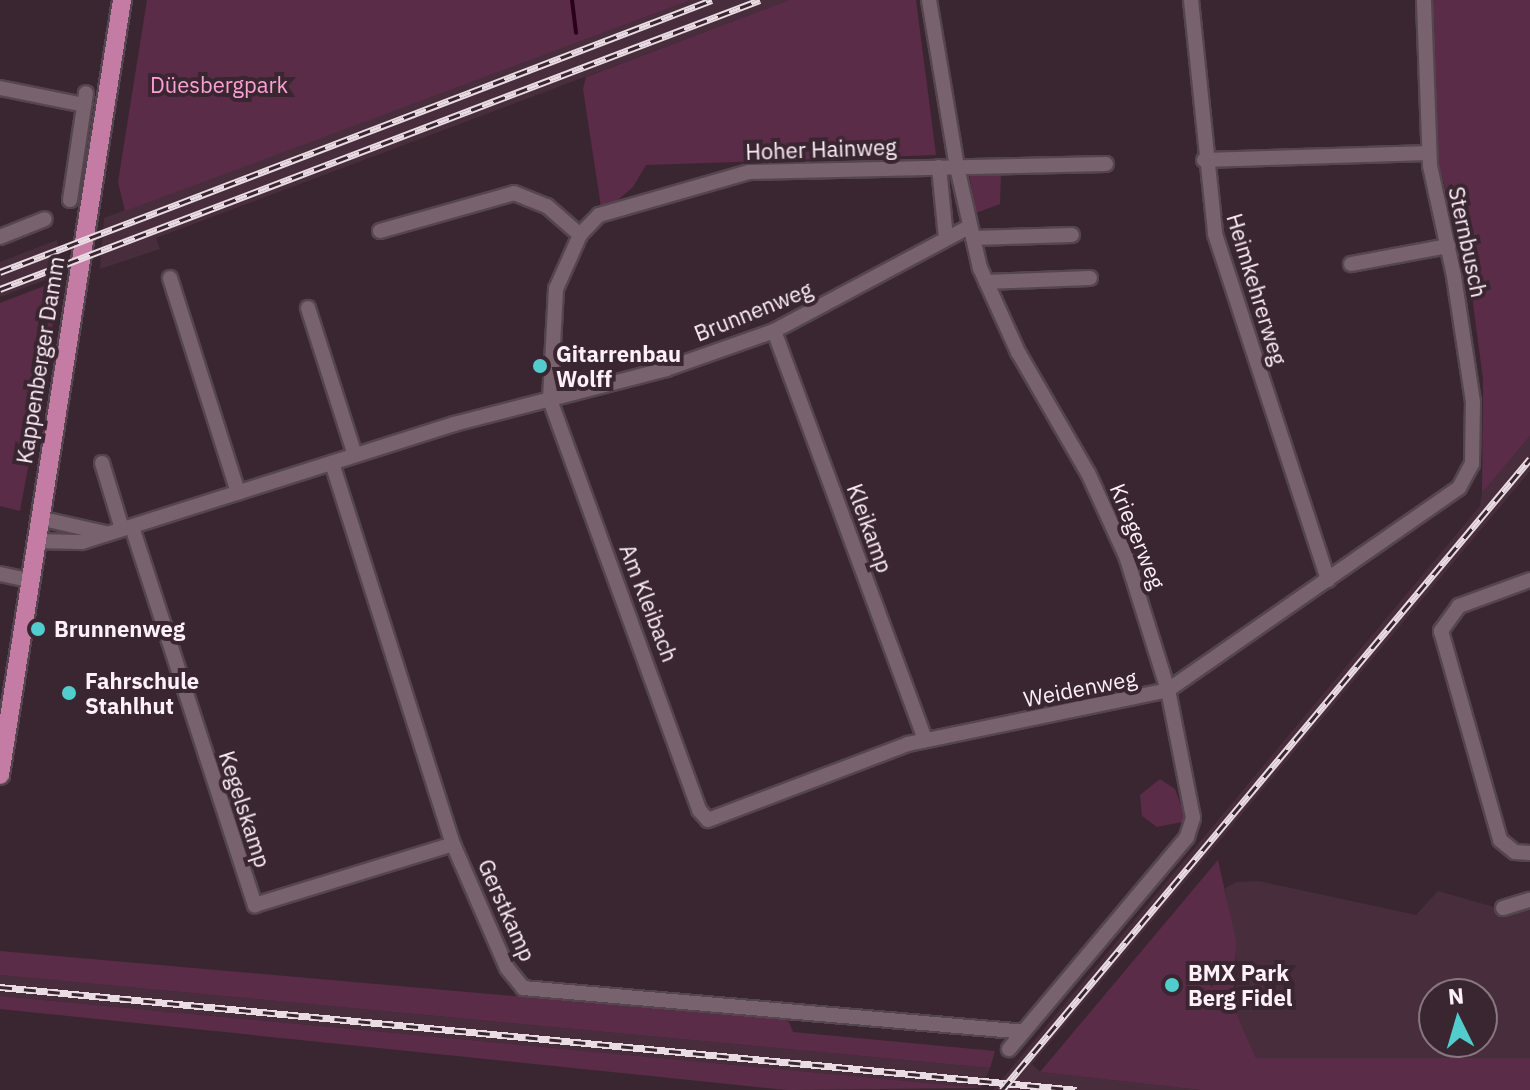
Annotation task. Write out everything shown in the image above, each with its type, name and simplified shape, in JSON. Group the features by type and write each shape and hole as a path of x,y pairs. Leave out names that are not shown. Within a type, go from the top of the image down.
{"main road":[{"name":"Kappenberger Damm","path":"0,775 122,0"}],"street":[{"name":"Kriegerweg","path":"929,0 957,167 986,282 1120,542 1168,690 1192,804 1190,832 1009,1049"},
{"name":"Heimkehrerweg","path":"1191,0 1204,160 1215,234 1328,580"},
{"name":"Sternbusch","path":"1424,0 1429,153 1448,246 1473,402 1472,464 1459,488"},
{"path":"0,88 51,99 85,99 70,200"},
{"path":"1204,160 1429,153"},
{"name":"Hoher Hainweg","path":"550,400 556,289 580,235 599,215 719,177 939,167 1106,164"},
{"path":"939,167 946,238"},
{"path":"380,231 514,193 539,201 580,235"},
{"path":"0,237 45,219"},
{"name":"Brunnenweg","path":"35,541 82,542 355,455 550,400 628,382 774,331 946,238 971,232"},
{"path":"971,232 1072,235"},
{"path":"1351,264 1448,246"},
{"path":"170,278 238,493"},
{"path":"986,282 1090,278"},
{"path":"308,308 355,455"},
{"name":"Kleikamp","path":"774,331 925,740"},
{"name":"Am Kleibach","path":"550,400 699,810 708,820"},
{"path":"102,463 127,528"},
{"name":"Gerstkamp","path":"332,463 453,844 507,968 523,988 1021,1032"},
{"name":"Weidenweg","path":"708,820 925,740 1168,690 1459,488"},
{"name":"Brunnenweg","path":"39,518 106,533"},
{"name":"Kegelskamp","path":"127,528 255,905 453,844"},
{"path":"0,574 29,580"},
{"path":"1530,580 1459,606 1441,631 1500,840 1515,852 1530,853"},
{"path":"1503,908 1530,900"}],"shaded area":[{"path":"691,0 789,0 156,238 160,249 100,269 104,218"},
{"path":"57,240 61,274 0,297 0,262"},
{"path":"1530,436 1530,471 1032,1064 1040,1072 1201,1090 993,1090 1480,506 1482,493"},
{"path":"1259,881 1416,915 1438,891 1508,911 1530,905 1530,1058 1498,1058 1498,978 1418,978 1418,1058 1256,1058 1233,1006 1238,973 1225,888 1237,882"},
{"path":"0,975 990,1068 981,1088 0,996"}],"green space":[{"name":"Düesbergpark","path":"147,0 691,0 125,211 118,182"},
{"path":"789,0 916,0 936,155 646,165 633,187 608,208 601,207 583,89 586,77"},
{"path":"1430,0 1530,0 1530,436 1482,493 1483,379 1470,281 1437,158"},
{"path":"1001,172 1000,204 976,213 969,174"},
{"path":"60,280 20,511 0,506 0,303"},
{"path":"1160,779 1175,789 1187,821 1157,827 1142,816 1140,795"},
{"path":"1218,860 1236,941 1233,1006 1256,1058 1530,1058 1530,1090 1201,1090 1040,1072"},
{"path":"0,951 788,1020 793,1032 995,1051 990,1068 0,975"},
{"path":"0,996 981,1088 787,1090 0,1009"}],"waterway":[{"path":"572,0 576,33"}],"railway":[{"path":"0,272 712,0"},
{"path":"0,289 760,0"},
{"path":"1002,1090 1530,459"},
{"path":"0,987 1077,1090"}],"place":[{"name":"Gitarrenbau Wolff","path":"540,366"},
{"name":"Brunnenweg","path":"38,629"},
{"name":"Fahrschule Stahlhut","path":"69,693"},
{"name":"BMX Park Berg Fidel","path":"1172,985"}]}
